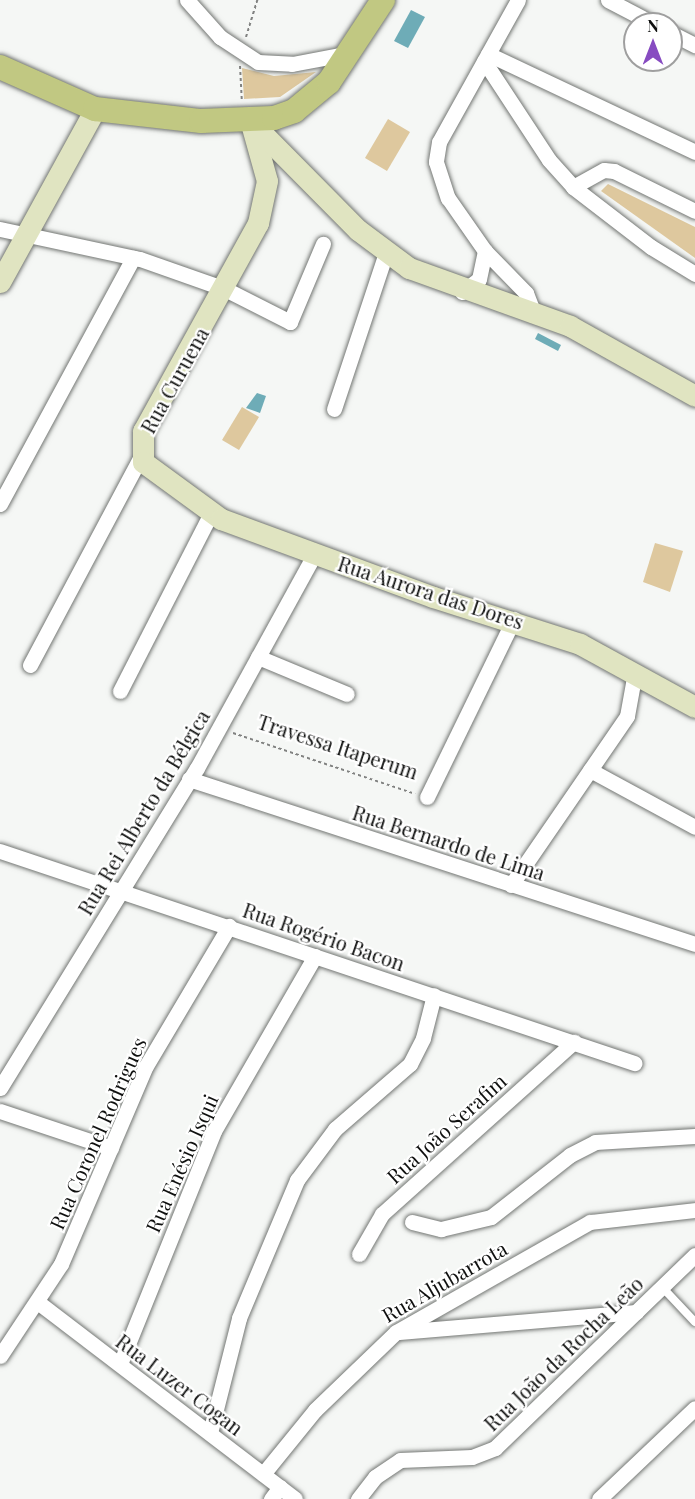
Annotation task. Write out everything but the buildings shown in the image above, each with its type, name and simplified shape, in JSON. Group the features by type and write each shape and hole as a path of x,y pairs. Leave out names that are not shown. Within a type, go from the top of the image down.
{"main road":[{"path":"0,67 95,109 250,120 294,111 352,52 383,0"},
{"path":"0,282 95,109"},
{"path":"250,120 298,174 386,254 462,292 532,311 570,326 695,396"},
{"name":"Rua Curuena","path":"141,456 146,425 225,289 258,224 267,181 250,120"},
{"path":"267,181 280,173 298,174"},
{"name":"Rua Aurora das Dores","path":"141,456 151,470 211,513 433,597 514,619 608,655 695,707"}],"street":[{"path":"187,0 220,37 258,62 292,64 352,52"},
{"path":"518,0 439,142 436,162 448,198 485,251 526,293 532,311"},
{"path":"608,0 631,12"},
{"path":"486,57 695,152"},
{"path":"486,57 549,160 573,187 651,247 695,274"},
{"path":"573,187 604,170 614,171 695,211"},
{"path":"0,229 133,258 225,289 290,322 323,244"},
{"path":"462,292 479,279 485,251"},
{"path":"334,409 386,254"},
{"path":"0,504 133,258"},
{"name":"Rua Curuena","path":"30,665 141,456"},
{"path":"120,691 211,513"},
{"name":"Rua Rei Alberto da Bélgica","path":"0,1088 189,779 315,553"},
{"name":"Travessa Itaperum","path":"427,798 514,619"},
{"path":"258,657 347,694"},
{"path":"511,885 627,716 635,672"},
{"path":"590,770 695,827"},
{"name":"Rua Bernardo de Lima","path":"189,779 695,944"},
{"name":"Rua Rogério Bacon","path":"0,851 121,889 633,1063"},
{"name":"Rua Coronel Rodrigues","path":"0,1356 39,1303 111,1148 146,1066 229,926"},
{"name":"Rua Enésio Isqui","path":"120,1364 214,1131 315,956"},
{"path":"210,1433 239,1318 297,1180 335,1129 410,1064 423,1038 434,995"},
{"name":"Rua João Serafim","path":"359,1254 382,1214 574,1042"},
{"path":"0,1111 111,1148"},
{"path":"412,1222 441,1229 491,1217 570,1155 596,1142 695,1136"},
{"name":"Rua Aljubarrota","path":"263,1474 315,1410 396,1332 590,1222 695,1210"},
{"name":"Rua João da Rocha Leão","path":"358,1499 375,1476 400,1460 472,1457 495,1448 695,1255"},
{"name":"Rua Luzer Cogan","path":"39,1303 263,1474 276,1493 295,1499"},
{"path":"396,1332 636,1312"},
{"path":"598,1499 695,1407"}],"lane":[{"path":"662,1287 695,1322"}],"path":[{"name":"Travessa Itaperum","path":"219,728 427,798"}],"shaded area":[{"path":"242,68 274,76 316,72 280,97 244,99"},
{"path":"388,119 410,132 387,171 365,158"},
{"path":"608,184 695,227 695,258 601,191"},
{"path":"242,407 259,417 239,450 222,440"},
{"path":"655,543 683,551 670,592 643,582"}],"water":[{"path":"411,10 425,17 408,48 394,41"},
{"path":"538,333 561,345 558,351 535,339"},
{"path":"257,393 266,396 260,413 246,408"}]}
